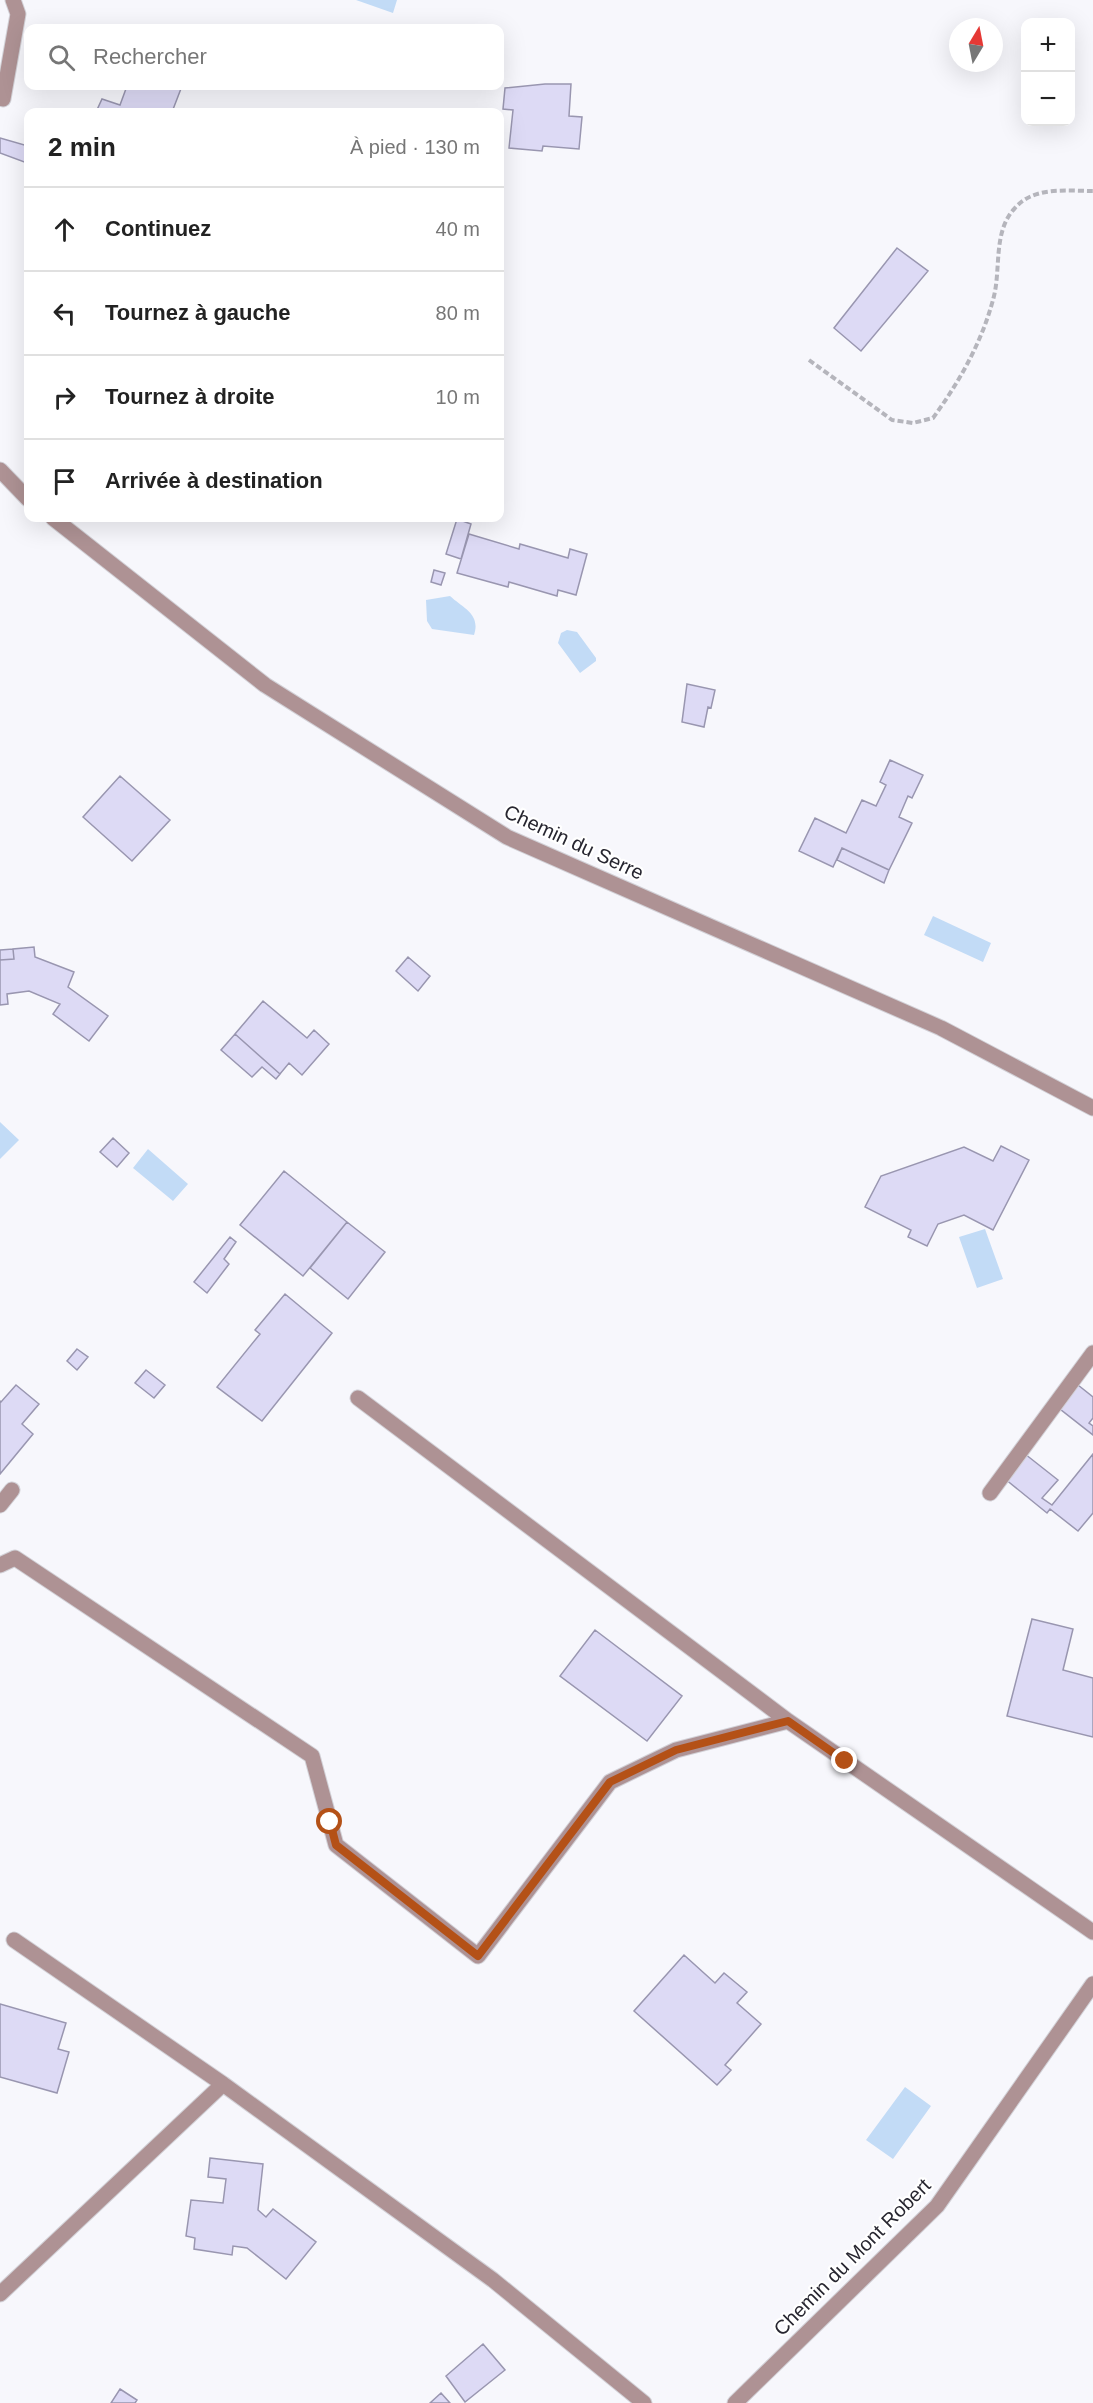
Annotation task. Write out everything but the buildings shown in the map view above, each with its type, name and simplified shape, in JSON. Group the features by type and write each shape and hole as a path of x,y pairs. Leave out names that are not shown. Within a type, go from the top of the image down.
{"street":[{"path":"0,98 3,99 18,14 13,0"},
{"path":"0,470 24,495"},
{"name":"Chemin du Serre","path":"57,522 265,685 507,837 941,1028 1093,1108"},
{"path":"990,1493 1093,1353"},
{"path":"358,1398 788,1721 1093,1932"},
{"path":"0,1505 12,1490"},
{"path":"0,1565 15,1558 312,1756 336,1845 478,1956 610,1782 676,1750 788,1721"},
{"path":"14,1941 223,2084 493,2280 644,2403"},
{"name":"Chemin du Mont Robert","path":"735,2403 937,2206 1093,1984"},
{"path":"0,2294 223,2084"}],"path":[{"path":"809,360 891,420 913,423 933,418 969,362 986,320 994,294 1000,239 1015,208 1027,199 1042,193 1093,191"}],"water":[{"path":"356,0 397,0 393,13"},
{"path":"450,596 470,612 475,622 474,635 432,629 427,621 426,600"},
{"path":"567,630 577,632 596,658 596,661 580,673 558,643 561,633"},
{"path":"933,916 991,943 983,962 924,935"},
{"path":"0,1122 19,1140 0,1159"},
{"path":"148,1149 188,1184 173,1201 133,1168"},
{"path":"985,1229 1003,1279 977,1288 959,1237"},
{"path":"905,2087 931,2106 893,2159 866,2140"}],"route":[{"path":"330,1822 336,1845 478,1956 610,1782 676,1750 788,1721 845,1761"}]}
